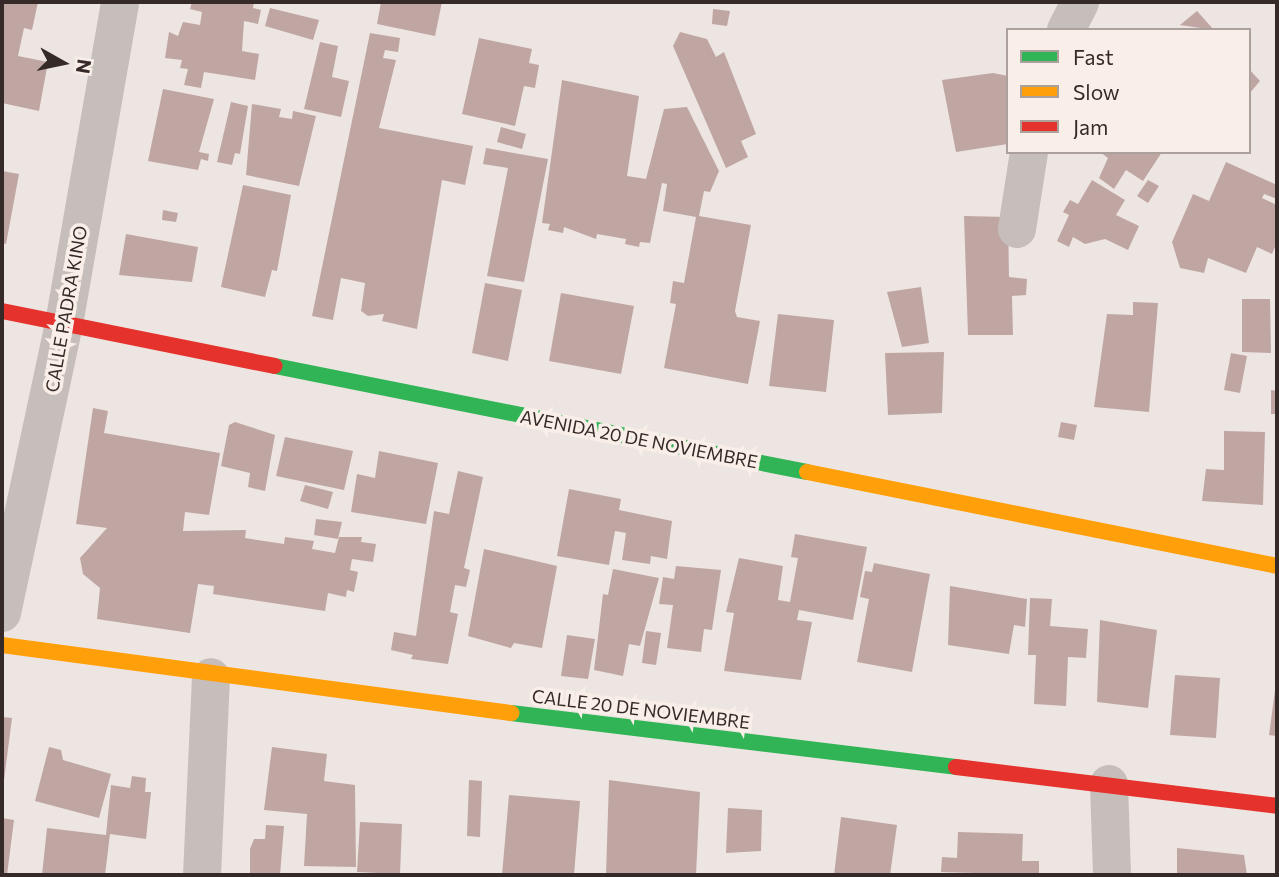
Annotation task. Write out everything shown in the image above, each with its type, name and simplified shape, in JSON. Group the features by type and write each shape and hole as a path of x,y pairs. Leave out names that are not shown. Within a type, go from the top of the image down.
{"street":[{"name":"CALLE PADRA KINO","path":"5,599 64,324 120,2"},
{"path":"1067,28 1080,2"},
{"path":"1017,229 1029,154"},
{"name":"AVENIDA 20 DE NOVIEMBRE","path":"2,311 1277,566"},
{"name":"CALLE 20 DE NOVIEMBRE","path":"2,645 211,677 1277,806"},
{"path":"202,875 211,677"},
{"path":"1109,784 1112,875"}],"building":[{"path":"2,2 38,2 32,30 24,28 18,56 48,62 39,111 2,103"},
{"path":"192,2 254,2 253,8 261,10 258,24 244,21 242,51 259,54 255,80 204,72 201,88 184,85 188,69 180,68 182,60 165,58 169,32 178,36 183,22 200,25 202,12 190,9"},
{"path":"381,2 442,2 435,36 377,24"},
{"path":"270,8 319,20 313,40 265,26"},
{"path":"713,9 730,11 727,26 712,24"},
{"path":"1197,11 1212,28 1200,28 1180,25"},
{"path":"680,32 707,39 716,57 724,52 756,134 741,141 748,157 726,168 673,46"},
{"path":"370,33 400,38 398,52 385,50 383,58 396,60 379,128 473,146 465,185 442,180 417,329 382,321 384,314 368,316 361,311 365,283 341,278 333,320 312,316"},
{"path":"479,38 532,49 529,63 539,65 535,88 524,86 515,126 462,114"},
{"path":"320,42 338,46 332,77 349,81 341,117 304,109"},
{"path":"1251,71 1260,81 1251,92"},
{"path":"993,73 1006,76 1006,144 956,152 942,80"},
{"path":"562,80 639,96 627,176 646,179 664,109 687,107 719,171 710,192 704,191 699,216 751,225 735,311 737,317 760,321 748,384 664,368 676,304 670,303 673,281 684,283 696,217 663,211 667,184 662,183 650,243 640,242 639,247 625,244 626,239 597,234 596,239 564,227 563,233 548,230 550,224 542,223"},
{"path":"163,89 214,99 199,152 209,154 208,161 201,159 198,170 148,161"},
{"path":"231,102 248,106 240,154 235,153 232,165 217,162"},
{"path":"252,104 281,109 279,117 292,119 293,111 316,116 299,186 246,175"},
{"path":"501,127 526,134 522,149 497,142"},
{"path":"486,148 548,159 524,282 487,276 508,168 483,164"},
{"path":"1103,154 1161,154 1143,181 1126,170 1114,189 1099,178 1108,158"},
{"path":"1226,162 1277,185 1277,199 1264,194 1262,198 1277,205 1277,242 1272,254 1257,247 1246,273 1208,258 1204,273 1180,268 1172,242 1193,194 1209,201"},
{"path":"2,171 19,174 6,244 2,243"},
{"path":"1092,180 1125,200 1116,215 1139,226 1128,250 1105,239 1085,244 1073,237 1069,247 1057,241 1069,215 1063,212 1070,200 1078,204"},
{"path":"1148,180 1159,186 1148,203 1137,196"},
{"path":"243,185 291,195 277,271 272,270 265,297 221,287"},
{"path":"163,210 178,213 176,222 162,220"},
{"path":"964,216 1008,217 1009,277 1027,279 1026,295 1012,296 1013,335 968,335"},
{"path":"126,234 198,247 192,282 119,275"},
{"path":"485,283 522,290 508,361 472,353"},
{"path":"921,287 929,343 902,347 887,292"},
{"path":"561,293 634,306 621,374 549,361"},
{"path":"1242,299 1270,299 1271,353 1242,352"},
{"path":"1133,302 1158,303 1149,412 1094,407 1107,314 1133,315"},
{"path":"778,314 834,320 826,392 769,386"},
{"path":"944,352 942,413 888,415 885,353"},
{"path":"1231,353 1247,356 1240,393 1224,390"},
{"path":"1271,390 1277,391 1277,414 1271,414"},
{"path":"93,408 108,411 104,433 220,453 209,515 185,512 183,531 246,530 245,538 284,544 285,537 314,541 312,549 335,553 339,537 362,537 361,542 376,544 373,562 352,559 350,570 358,572 354,592 347,590 346,597 328,593 325,611 213,594 214,586 198,584 190,633 97,619 100,588 83,574 80,558 107,528 76,524"},
{"path":"235,422 275,435 265,491 248,487 250,473 221,466 229,425"},
{"path":"1061,422 1077,425 1074,440 1058,437"},
{"path":"1224,431 1265,432 1263,505 1202,501 1206,469 1224,470"},
{"path":"285,437 353,451 344,490 276,476"},
{"path":"379,451 438,463 426,524 351,512 357,474 375,478"},
{"path":"458,471 483,477 464,568 470,570 466,587 455,585 450,612 458,614 448,664 411,659 413,655 391,650 394,632 416,636 434,511 449,514"},
{"path":"305,485 333,492 328,509 300,501"},
{"path":"569,489 621,499 619,510 672,521 667,559 651,556 650,564 622,560 626,533 615,531 609,565 557,556"},
{"path":"316,519 342,522 338,539 314,535"},
{"path":"795,534 867,547 853,620 799,610 797,620 812,622 801,680 724,671 734,613 726,612 739,558 783,566 778,600 790,602 798,558 791,557"},
{"path":"484,549 557,566 542,648 514,643 511,648 468,636"},
{"path":"874,563 930,574 912,672 857,662 869,599 860,597 865,571 872,572"},
{"path":"676,566 721,570 712,630 704,629 701,652 667,648 673,605 659,604 663,577 674,579"},
{"path":"613,569 659,578 640,646 629,644 623,676 594,670 603,594 608,595"},
{"path":"950,586 1027,599 1025,627 1014,625 1009,654 948,645"},
{"path":"1030,598 1052,599 1050,626 1088,629 1086,658 1068,657 1066,706 1034,704 1036,655 1028,655"},
{"path":"1100,620 1157,630 1148,708 1097,702"},
{"path":"646,631 661,633 656,665 642,663"},
{"path":"567,635 595,639 588,679 561,676"},
{"path":"1175,675 1220,678 1216,738 1170,735"},
{"path":"1277,683 1277,736 1269,735"},
{"path":"2,717 12,718 3,788 2,787"},
{"path":"49,747 61,750 63,760 111,774 99,818 35,801"},
{"path":"272,747 327,754 324,781 355,785 356,867 304,866 307,814 264,810"},
{"path":"132,776 146,778 145,792 151,792 146,839 110,834 105,875 42,875 47,828 106,835 111,785 130,788"},
{"path":"469,780 482,781 480,837 467,836"},
{"path":"609,780 700,792 696,875 606,875"},
{"path":"509,795 580,801 574,875 502,875"},
{"path":"728,808 762,810 761,851 726,853"},
{"path":"841,817 897,825 890,875 834,875"},
{"path":"2,818 14,820 7,875 2,875"},
{"path":"360,822 402,824 400,874 357,872"},
{"path":"266,825 284,826 280,875 250,875 250,849 254,839 265,839"},
{"path":"958,832 1023,834 1022,861 1039,861 1039,875 941,872 942,857 957,858"},
{"path":"1177,848 1244,855 1247,875 1177,875"}],"traffic: fast":[{"path":"275,366 807,472"},
{"path":"511,713 956,767"}],"traffic: slow":[{"path":"807,472 1277,566"},
{"path":"2,645 511,713"}],"traffic: jam":[{"path":"2,311 275,366"},
{"path":"956,767 1277,806"}]}
